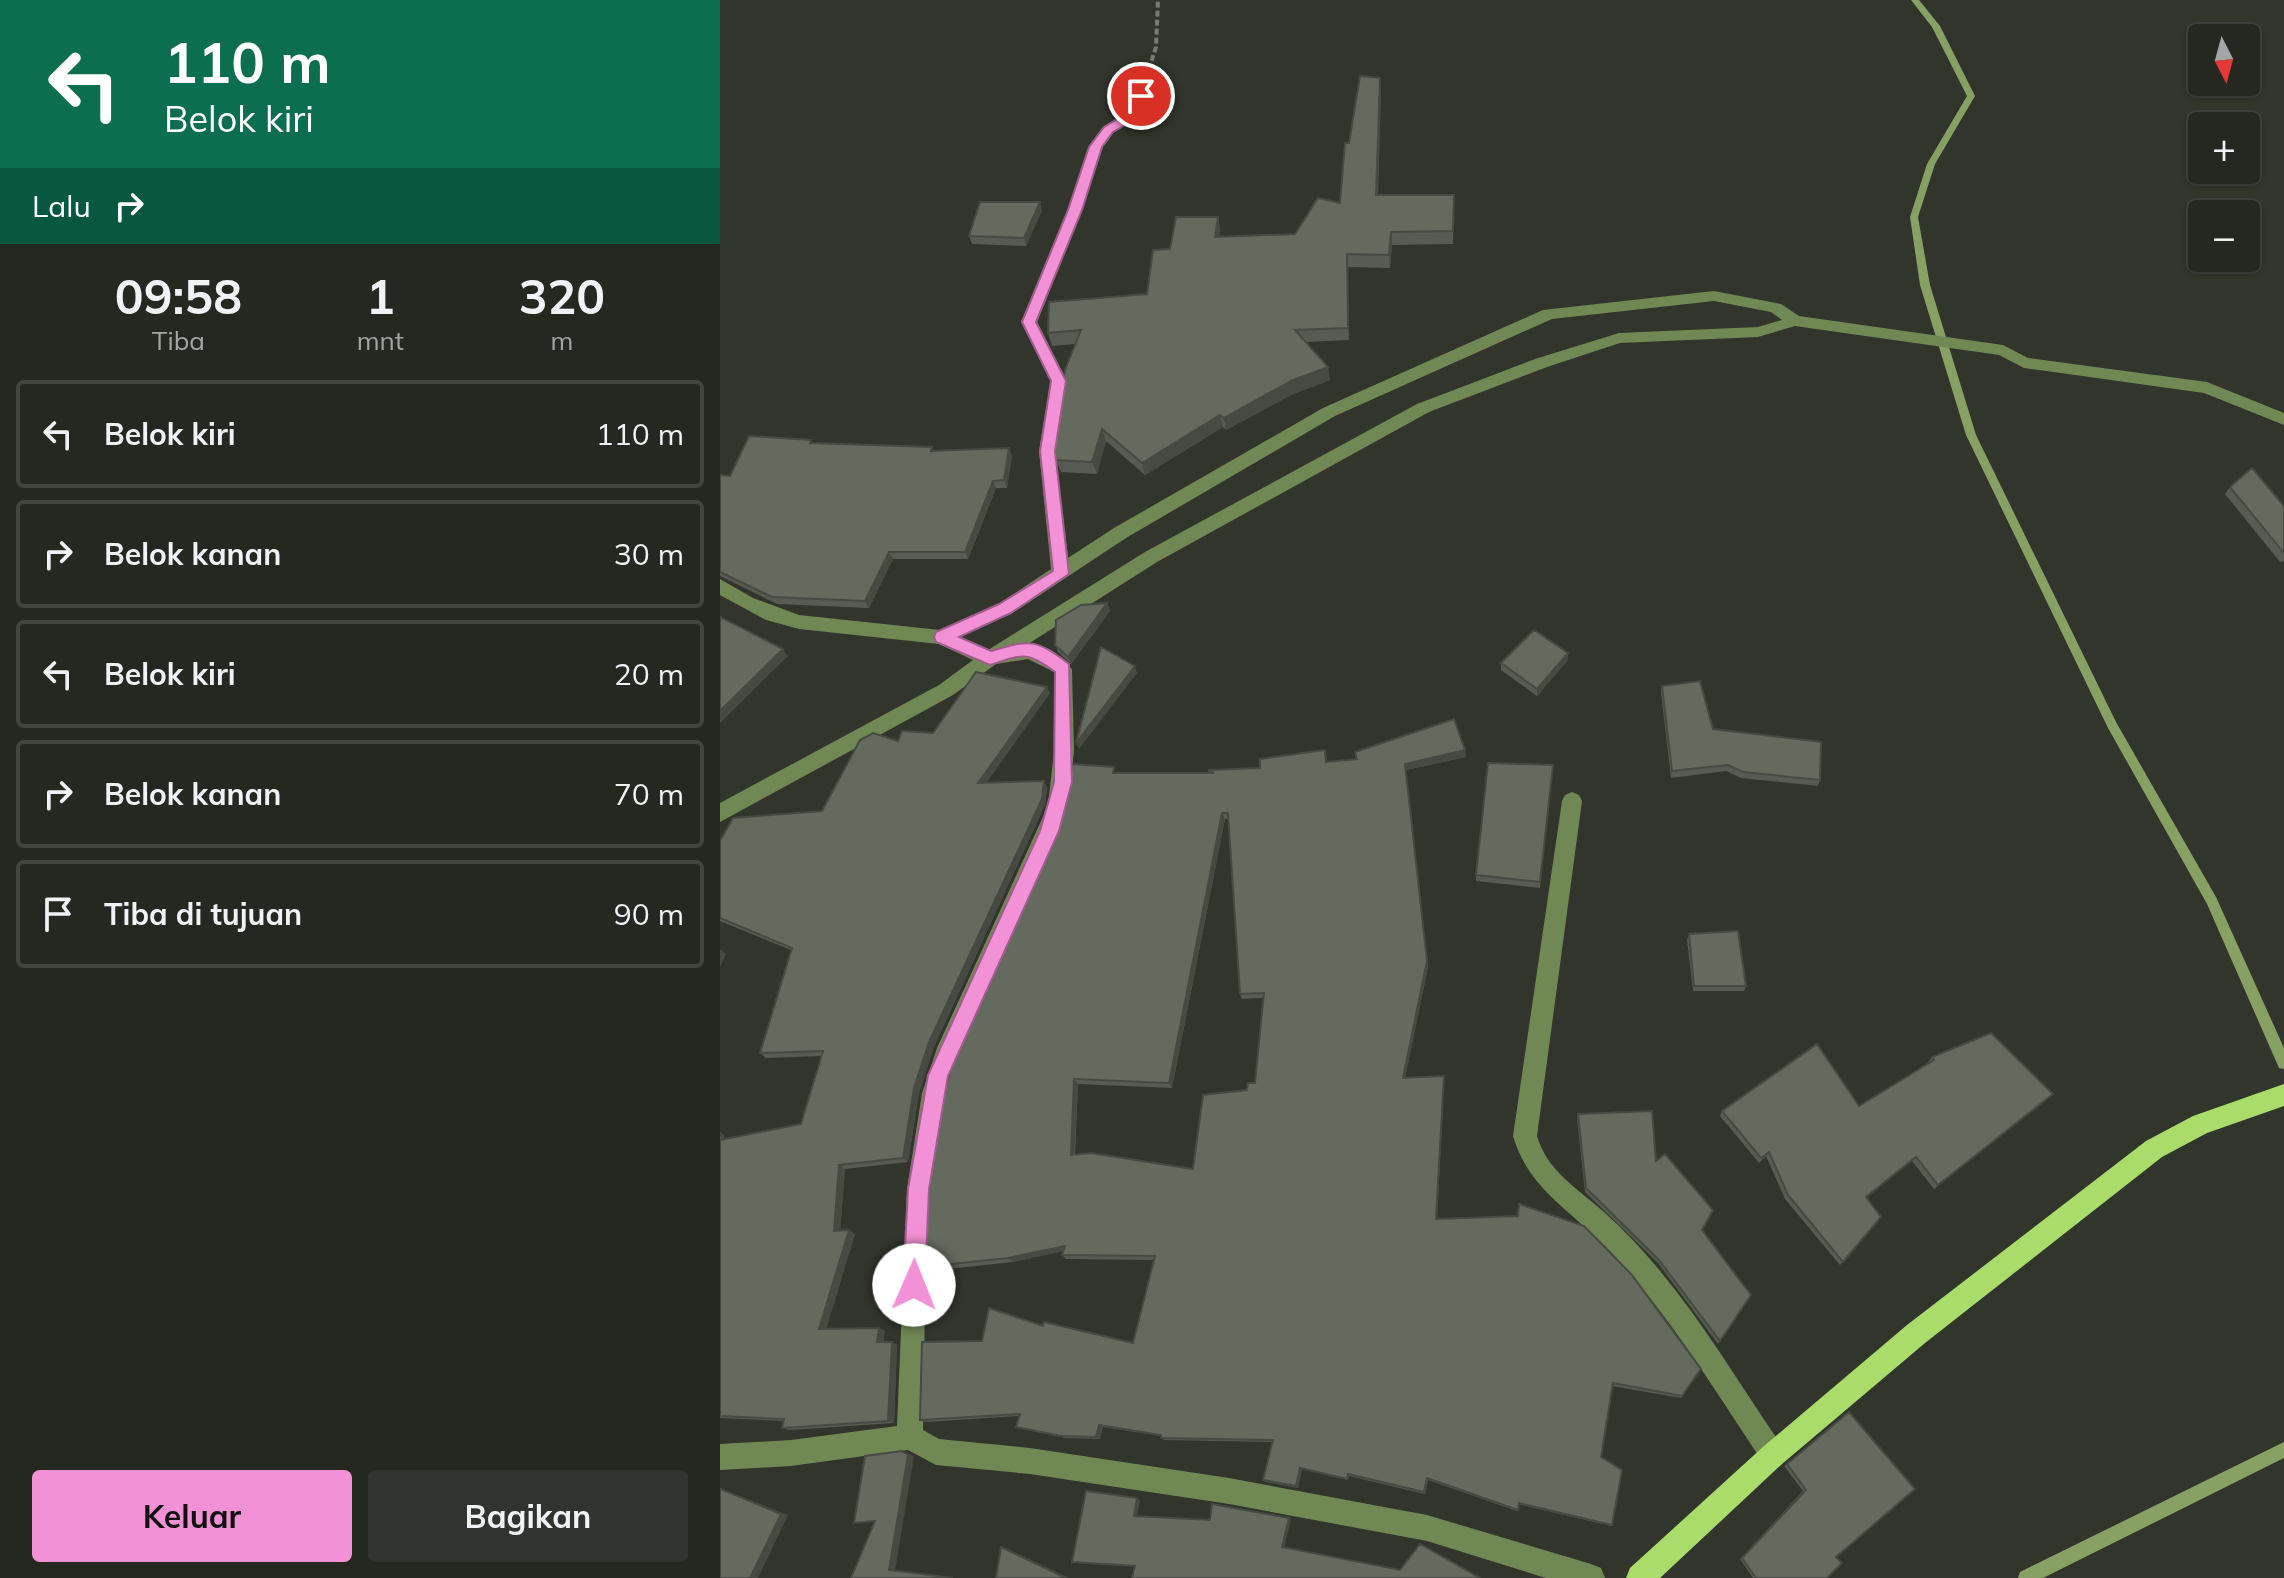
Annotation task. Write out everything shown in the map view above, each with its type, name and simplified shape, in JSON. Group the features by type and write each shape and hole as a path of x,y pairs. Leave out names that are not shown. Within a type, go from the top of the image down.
{"main road":[{"path":"1640,1578 1773,1455 1916,1334 2154,1149 2201,1124 2276,1097"}],"street":[{"path":"1061,574 1047,451 1059,381 1029,322 1075,210 1096,147 1108,130 1129,117 1141,96"},
{"path":"945,639 1005,609 1120,533 1329,412 1549,314 1714,296 1776,308 1795,321"},
{"path":"720,813 946,690 983,657 1151,557 1423,408 1541,363 1619,338 1758,332 1795,321 2003,350 2024,363 2207,388 2284,419"},
{"path":"720,586 742,603 804,625 945,639 983,657 1025,648 1039,650 1063,669 1063,782 1050,831 945,1056 933,1093 915,1232 910,1437"},
{"path":"1572,801 1525,1136 1529,1156 1555,1188 1596,1221 1648,1274 1773,1455"},
{"path":"720,1457 791,1453 910,1437 936,1452 1030,1461 1214,1489 1427,1528 1591,1578"}],"path":[{"path":"1141,96 1156,47 1158,0"}],"building":[{"path":"1360,76 1380,78 1376,195 1454,195 1453,231 1391,232 1389,255 1347,254 1348,328 1295,330 1328,367 1291,381 1224,418 1220,415 1142,463 1102,429 1092,462 1056,460 1053,439 1065,370 1081,330 1048,333 1049,302 1147,294 1153,250 1170,249 1176,217 1218,217 1215,237 1295,234 1318,198 1340,203 1345,143 1349,143"},
{"path":"980,202 1040,202 1024,238 969,236"},
{"path":"749,436 811,440 810,443 932,447 931,451 1009,448 1004,480 993,481 965,552 889,552 865,601 772,597 720,572 720,475 730,476"},
{"path":"2252,468 2284,506 2284,553 2230,487"},
{"path":"1107,603 1068,657 1055,645 1056,620 1081,605"},
{"path":"720,617 783,649 720,711"},
{"path":"1534,630 1568,653 1537,689 1501,663"},
{"path":"1101,647 1135,666 1076,743"},
{"path":"976,672 1047,687 978,783 1044,781 1042,799 929,1042 914,1088 903,1158 839,1165 834,1231 849,1230 819,1329 879,1328 877,1342 892,1342 888,1421 782,1428 784,1419 720,1416 720,1140 801,1124 823,1051 760,1053 792,948 720,918 720,841 733,818 822,811 860,740 873,733 898,741 902,731 933,733"},
{"path":"1700,681 1713,729 1821,742 1820,780 1743,772 1728,765 1672,771 1662,686"},
{"path":"1454,719 1465,750 1405,764 1427,961 1403,1078 1444,1076 1436,1219 1518,1216 1519,1204 1584,1226 1631,1274 1701,1369 1682,1396 1613,1383 1601,1457 1622,1470 1612,1525 1519,1503 1518,1510 1427,1478 1424,1492 1348,1474 1347,1479 1300,1468 1296,1486 1263,1480 1273,1440 1161,1438 1161,1435 1099,1425 1096,1437 1061,1436 1016,1427 1020,1414 920,1420 922,1342 982,1341 989,1308 1043,1326 1044,1322 1133,1343 1155,1256 1062,1255 1065,1246 1008,1258 923,1267 933,1144 954,1053 1067,801 1072,764 1114,767 1113,773 1214,773 1208,770 1260,768 1260,759 1325,750 1326,762 1357,759 1355,752","holes":["1222,813 1228,813 1240,994 1264,993 1255,1083 1248,1083 1247,1090 1203,1095 1193,1169 1091,1153 1071,1155 1074,1079 1169,1083"]},
{"path":"1488,763 1553,765 1540,882 1476,875"},
{"path":"1738,931 1746,986 1694,986 1689,934"},
{"path":"1991,1033 2053,1094 1938,1185 1916,1157 1866,1197 1881,1217 1843,1262 1788,1195 1769,1152 1761,1158 1722,1111 1817,1044 1859,1106 1934,1060 1932,1057"},
{"path":"1652,1111 1656,1161 1665,1154 1713,1210 1702,1230 1751,1295 1720,1341 1659,1260 1586,1188 1578,1114"},
{"path":"1849,1412 1915,1489 1836,1557 1842,1563 1827,1578 1756,1578 1742,1558 1806,1490 1787,1464"},
{"path":"902,1451 908,1455 889,1570 953,1578 851,1578 875,1521 854,1523 865,1456"},
{"path":"720,1489 781,1514 750,1578 720,1578"},
{"path":"1086,1491 1137,1498 1134,1516 1210,1520 1212,1504 1289,1518 1282,1547 1400,1570 1420,1544 1480,1578 1132,1578 1135,1566 1072,1562"},
{"path":"1001,1547 1064,1577 1064,1578 996,1578"}],"waterway":[{"path":"1915,0 1936,26 1971,96 1931,164 1914,217 1925,285 1971,435 2112,725 2212,901 2284,1063"},
{"path":"2026,1578 2284,1450"}],"route":[{"path":"914,1285 919,1189 938,1075 1050,831 1063,782 1063,669 1039,650 1025,648 990,658 977,655 942,637 1005,609 1061,574 1047,451 1059,381 1029,322 1075,210 1096,147 1108,130 1129,117 1141,96"}]}
